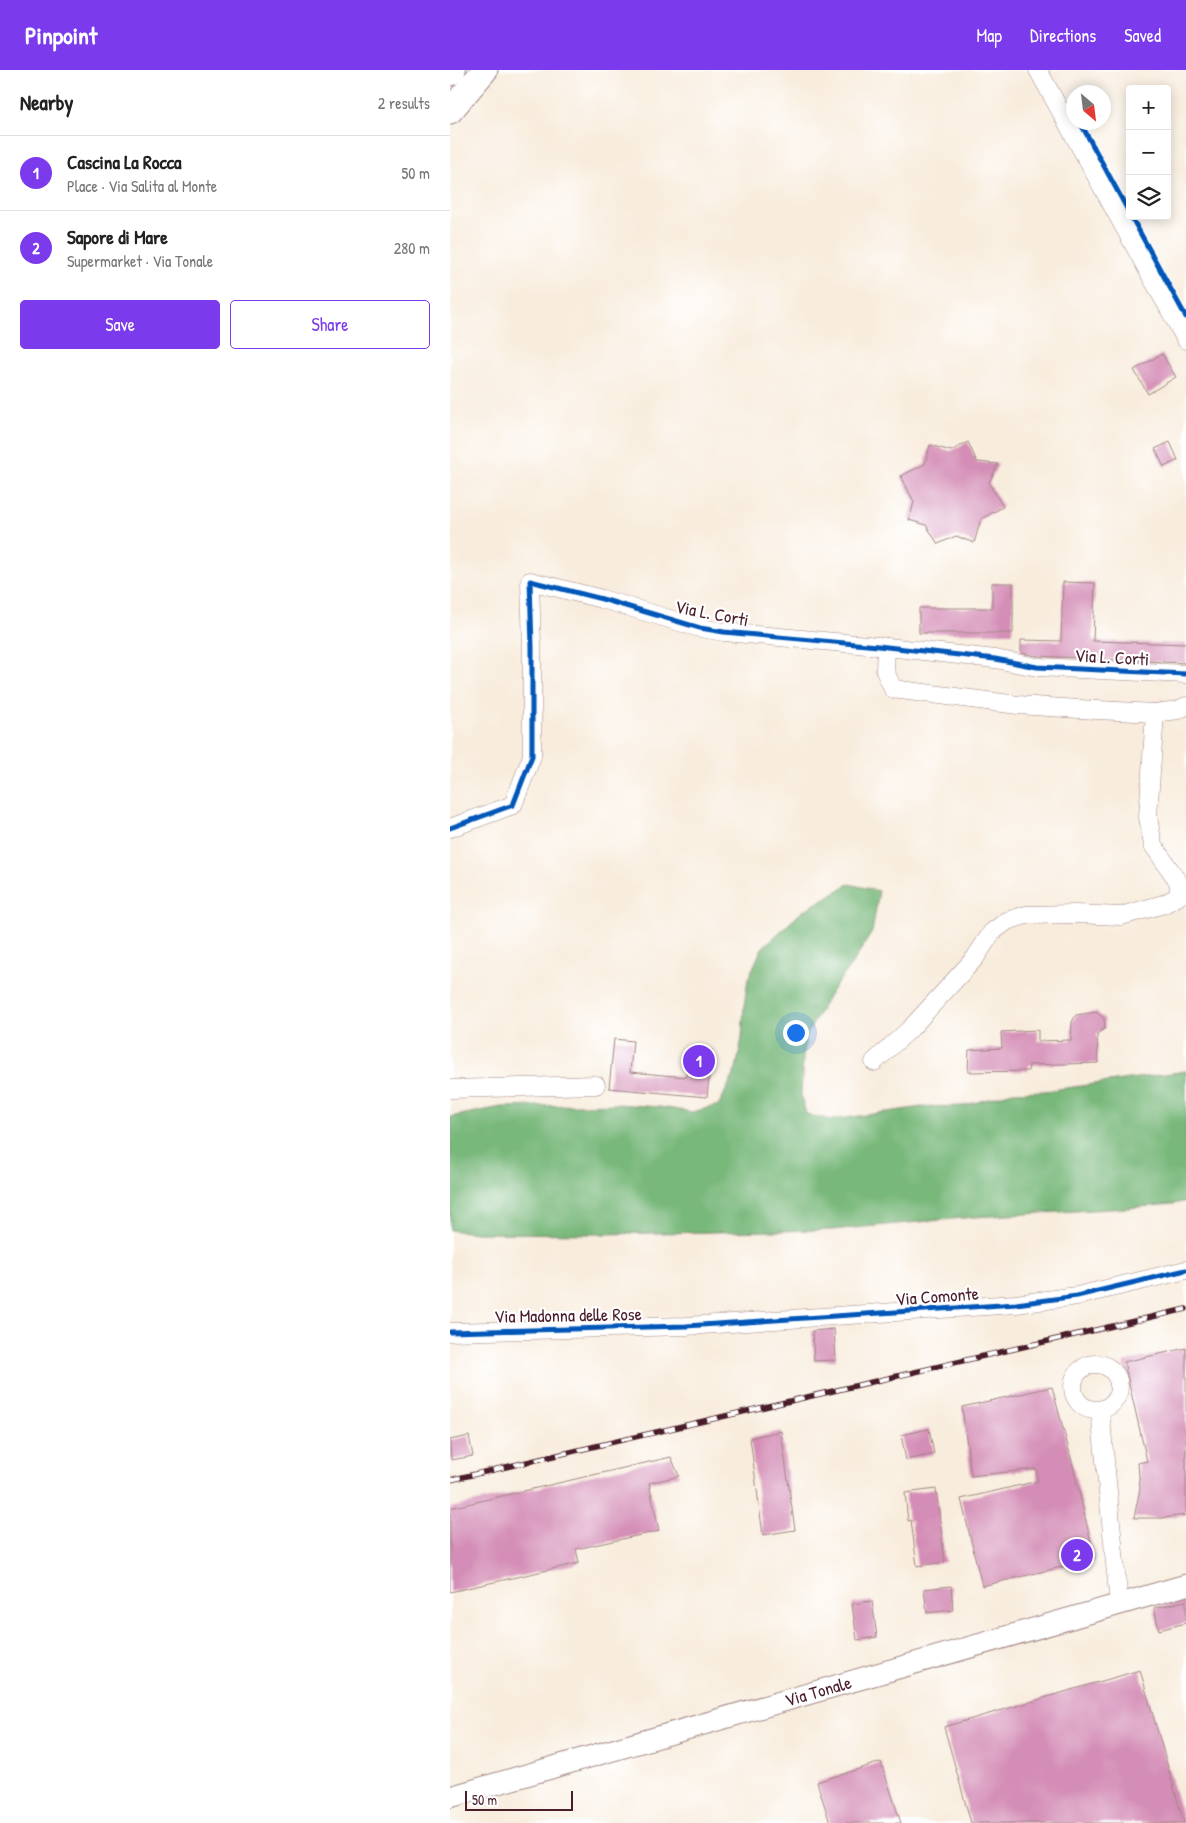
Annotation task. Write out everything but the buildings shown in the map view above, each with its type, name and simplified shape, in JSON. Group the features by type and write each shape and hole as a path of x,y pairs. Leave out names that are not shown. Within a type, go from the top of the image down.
{"highway":[{"path":"450,73 453,70"},
{"path":"450,111 485,70"}],"main road":[{"name":"Via Tonale","path":"450,1797 1186,1585"}],"street":[{"path":"1038,70 1186,340"},
{"name":"Via L. Corti","path":"450,828 513,805 532,756 530,581 602,599 700,628 724,632 995,659 1037,667 1186,674"},
{"path":"886,647 885,671 893,689 1018,705 1155,713 1178,710 1186,706"},
{"path":"874,1062 911,1028 975,958 992,932 1007,921 1026,915 1075,914 1121,916 1164,904 1179,896 1179,883 1153,845 1148,817 1155,713"},
{"path":"450,1089 596,1085"},
{"name":"Via Comonte","path":"686,1326 1016,1304 1077,1296 1186,1270"},
{"name":"Via Madonna delle Rose","path":"450,1332 686,1326"},
{"path":"1100,1410 1119,1604"}],"green space":[{"path":"849,884 879,891 872,932 829,995 807,1034 803,1057 801,1096 806,1114 831,1120 922,1107 963,1106 1013,1092 1045,1091 1186,1071 1186,1201 1127,1208 974,1217 831,1230 599,1234 476,1233 450,1230 450,1117 501,1107 617,1104 660,1107 692,1112 719,1105 736,1069 742,1038 748,979 762,948 803,911"}],"railway":[{"path":"450,1480 1186,1309"}],"cycle path":[{"path":"1084,130 1126,207"},
{"path":"1133,220 1186,317"},
{"path":"450,828 513,805 532,756 530,581 602,599 700,628 724,632 995,659 1037,667 1186,674"},
{"path":"450,1332 686,1326 1016,1304 1077,1296 1186,1270"}],"place":[{"name":"Cascina La Rocca","path":"699,1061"},
{"name":"Sapore di Mare","path":"1077,1555"}]}
